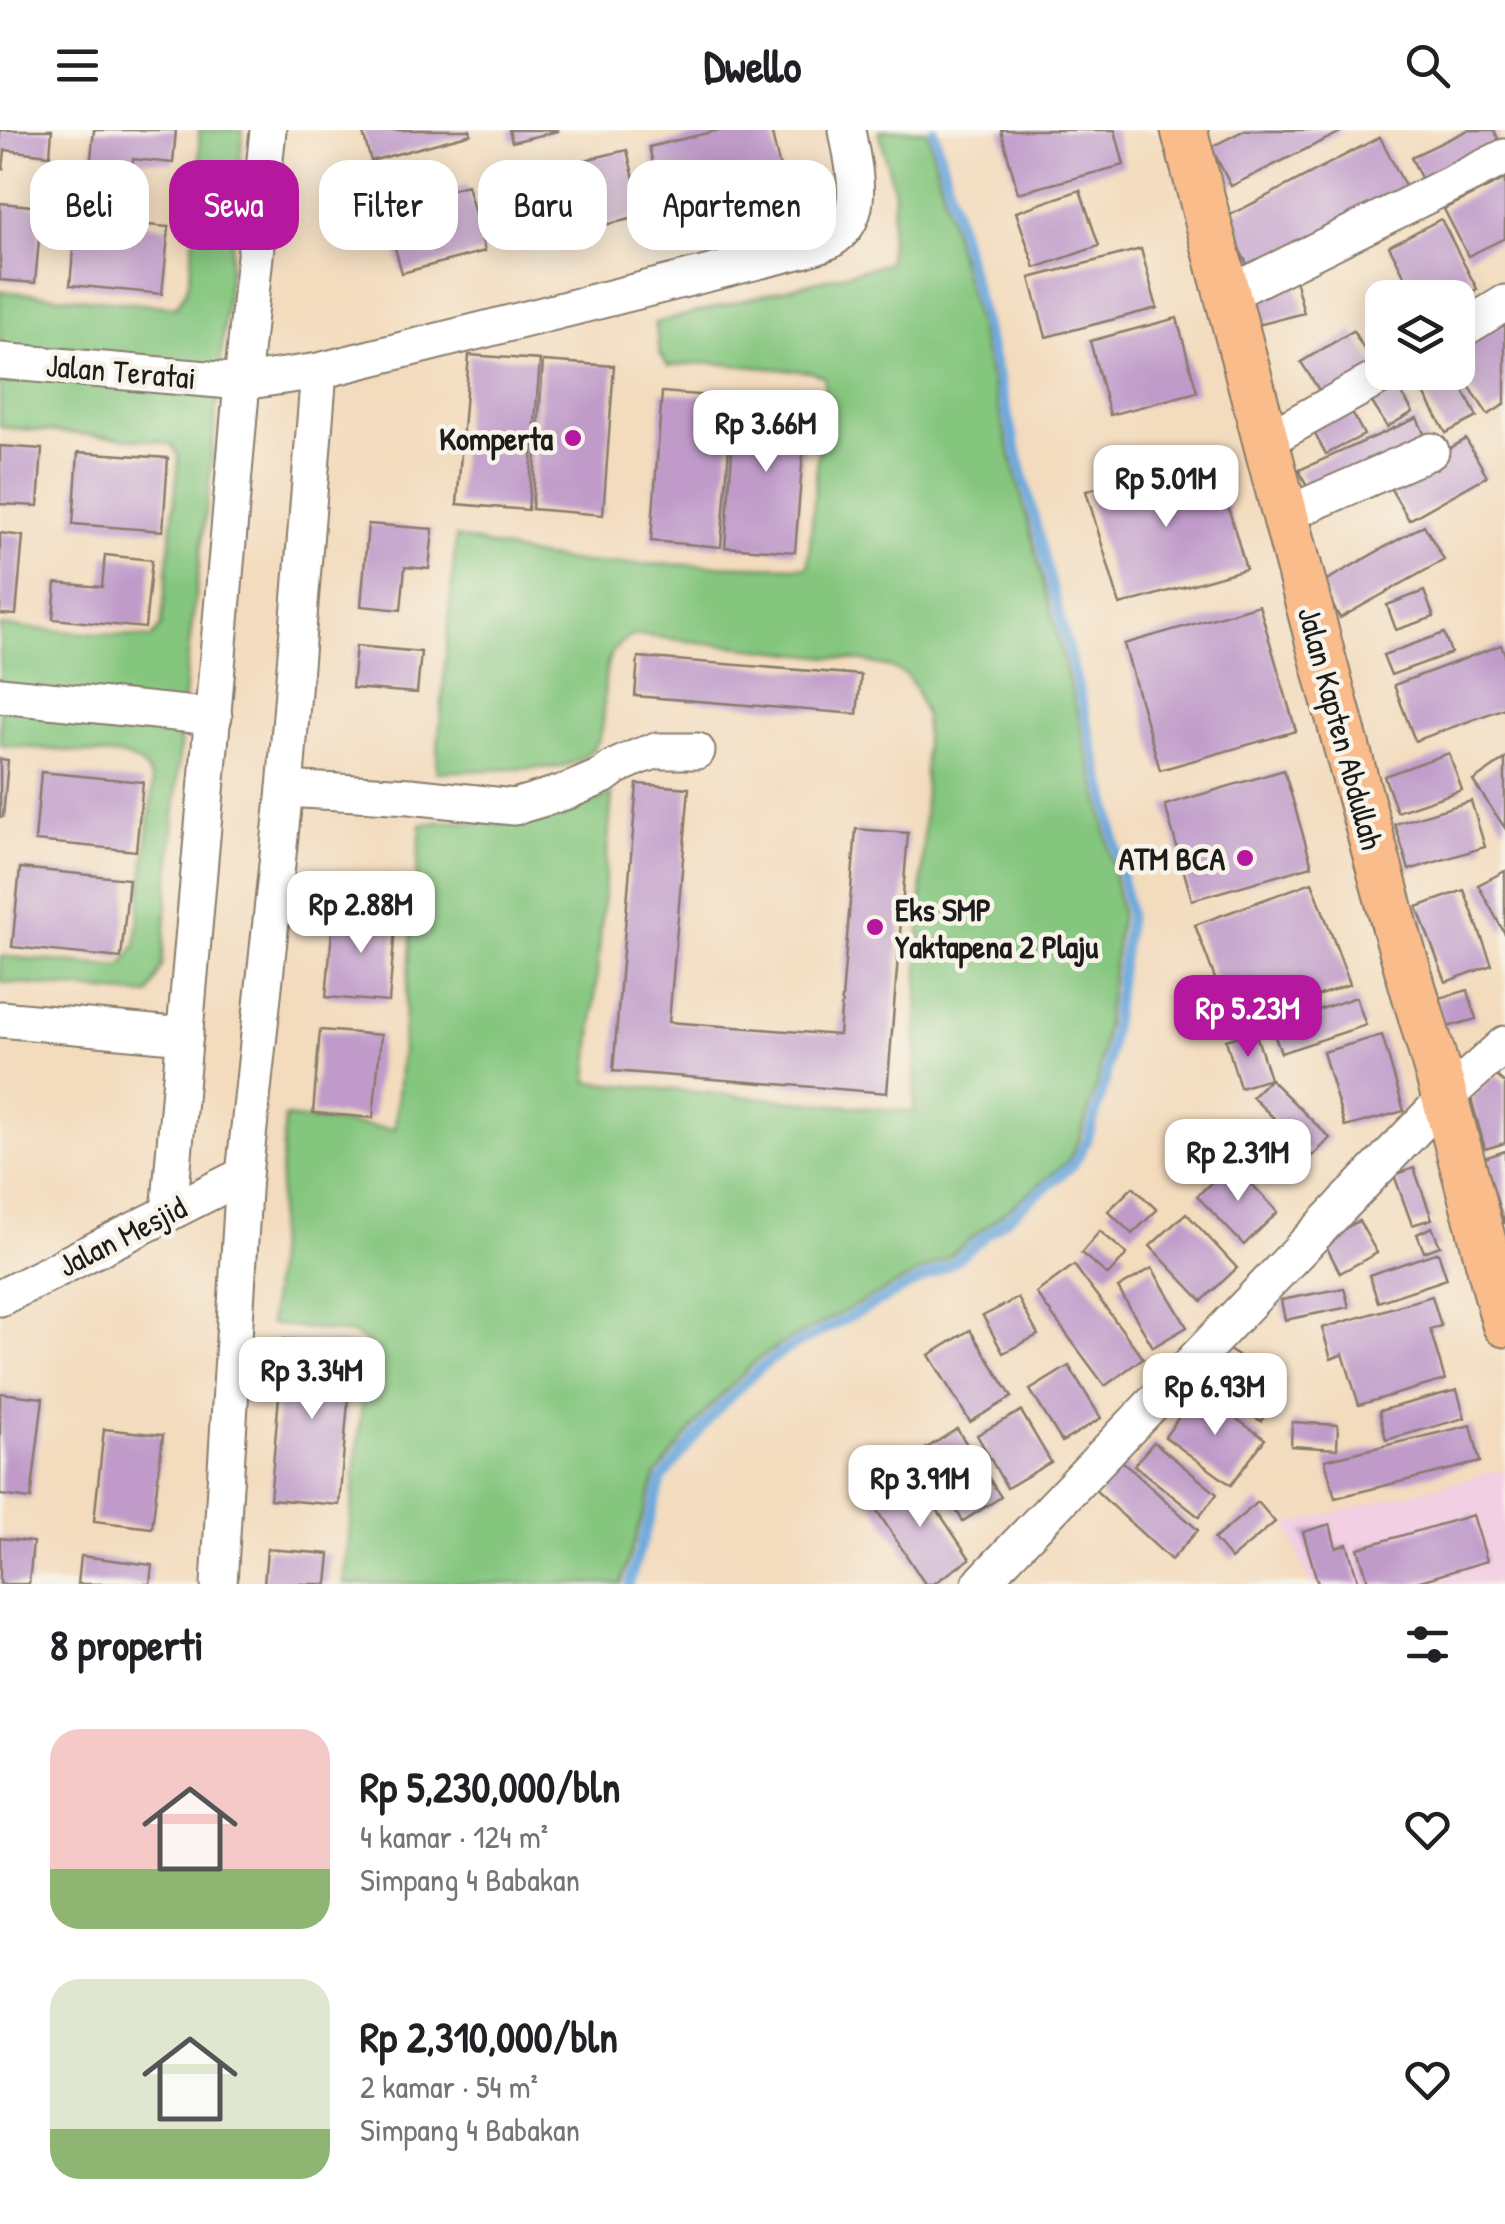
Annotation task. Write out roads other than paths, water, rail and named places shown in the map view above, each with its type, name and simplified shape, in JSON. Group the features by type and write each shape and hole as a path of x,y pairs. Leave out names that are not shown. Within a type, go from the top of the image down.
{"main road":[{"name":"Jalan Kapten Abdullah","path":"1184,130 1505,1324"}],"street":[{"path":"170,1213 242,382 268,130"},
{"name":"Jalan Teratai","path":"0,361 242,382 320,371 806,249 829,241 846,226 855,204 855,176 847,130"},
{"path":"1226,295 1505,157"},
{"path":"1475,322 1505,303"},
{"path":"219,1584 244,1175 285,788 320,371"},
{"path":"1265,441 1365,385"},
{"path":"1285,515 1430,451"},
{"path":"0,695 214,716"},
{"path":"285,788 514,807 568,791 640,756 697,751"},
{"path":"0,1019 186,1036"},
{"path":"980,1584 1446,1098 1505,1044"},
{"name":"Jalan Mesjid","path":"0,1298 244,1175"}],"waterway":[{"path":"629,1584 662,1479 716,1411 759,1369 784,1351 951,1264 1073,1165 1087,1141 1105,1083 1129,914 1108,803 934,130"}],"place":[{"name":"Komperta","path":"573,438"},
{"name":"ATM BCA","path":"1245,858"},
{"name":"Eks SMP Yaktapena 2 Plaju","path":"875,927"}]}
